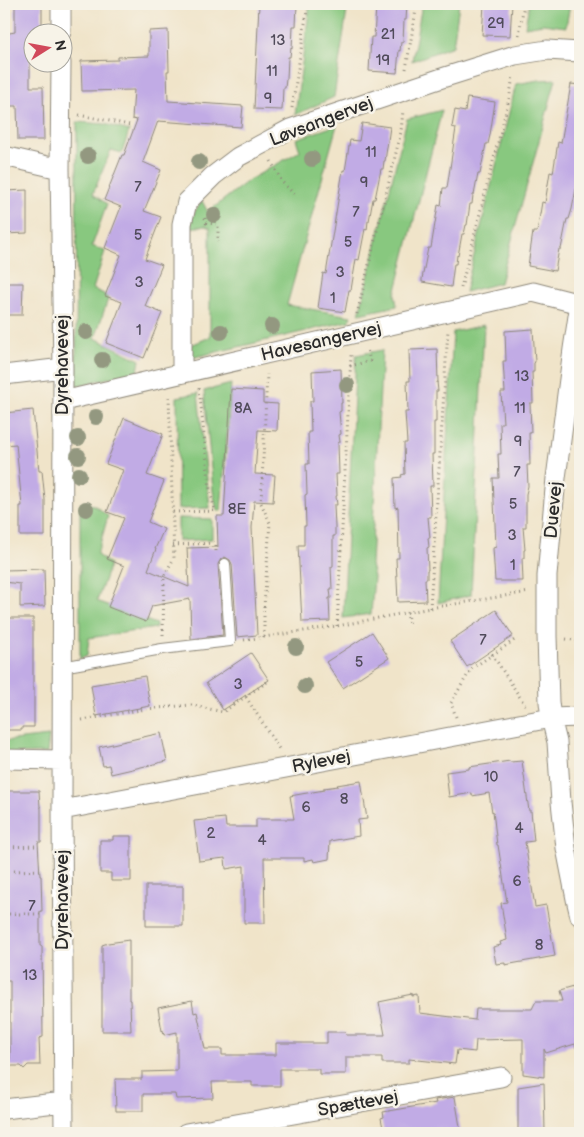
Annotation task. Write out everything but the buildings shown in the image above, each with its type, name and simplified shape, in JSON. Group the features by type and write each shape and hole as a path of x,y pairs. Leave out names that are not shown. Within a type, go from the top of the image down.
{"street":[{"path":"61,4 61,22"},
{"name":"Løvsangervej","path":"183,373 182,224 187,202 213,176 238,157 290,129 516,55 547,50 580,52"},
{"name":"Dyrehavevej","path":"61,72 64,1133"},
{"path":"4,156 60,169"},
{"name":"Havesangervej","path":"63,401 533,292 580,303"},
{"name":"Duevej","path":"580,303 573,349 573,403 556,478 547,576 547,646 551,718 557,742 566,848 580,916"},
{"path":"4,375 63,368"},
{"name":"Rylevej","path":"62,810 551,718 580,717"},
{"path":"4,759 62,760"},
{"name":"Spættevej","path":"186,1133 501,1078"},
{"path":"4,1109 64,1102"}],"lane":[{"path":"62,667 162,648 230,641 224,564"}],"path":[{"path":"290,129 308,4"},
{"path":"61,115 78,115 130,125"},
{"path":"261,144 282,182 295,195"},
{"path":"192,197 202,208 206,222 218,224 218,242"},
{"path":"264,638 264,607 270,523 261,504 268,353"},
{"path":"350,366 370,360"},
{"path":"162,648 164,576 174,558 172,512 183,373"},
{"path":"172,512 215,511 183,373"},
{"path":"173,545 216,543 216,557 224,564"},
{"path":"230,641 264,638 407,612 547,590"},
{"path":"407,612 409,626"},
{"path":"462,735 450,703 471,669 516,639"},
{"path":"492,654 524,704 527,723"},
{"path":"62,724 146,709 191,705 222,712 270,680"},
{"path":"246,697 289,767"},
{"path":"4,847 38,846"},
{"path":"14,871 44,870 44,879"},
{"path":"4,914 45,914 45,905"}],"green space":[{"path":"310,4 348,4 334,97 295,115"},
{"path":"422,4 459,4 453,46 412,61"},
{"path":"529,4 570,4 566,27 543,24 525,27"},
{"path":"556,79 500,283 465,292 516,84"},
{"path":"442,110 395,294 397,306 359,314 407,119"},
{"path":"77,122 105,124 129,131 122,153 111,150 93,194 107,204 92,246 105,251 93,289 104,294 108,299 95,338 140,360 138,371 76,386"},
{"path":"337,125 287,305 351,316 349,321 191,358 191,345 210,337 210,228 205,226 189,228 195,211 202,201 208,212 249,180 300,151 296,139"},
{"path":"484,325 471,595 438,603 453,332"},
{"path":"382,350 371,565 374,577 371,614 343,618 356,355"},
{"path":"231,384 221,511 217,511 213,491 204,391"},
{"path":"198,393 210,508 178,509 177,397"},
{"path":"84,504 94,505 108,516 97,555 110,564 97,601 156,624 156,628 89,638 87,656 80,659 80,509"},
{"path":"178,518 212,519 212,539 178,541"},
{"path":"49,736 47,753 4,754 4,741"}]}
